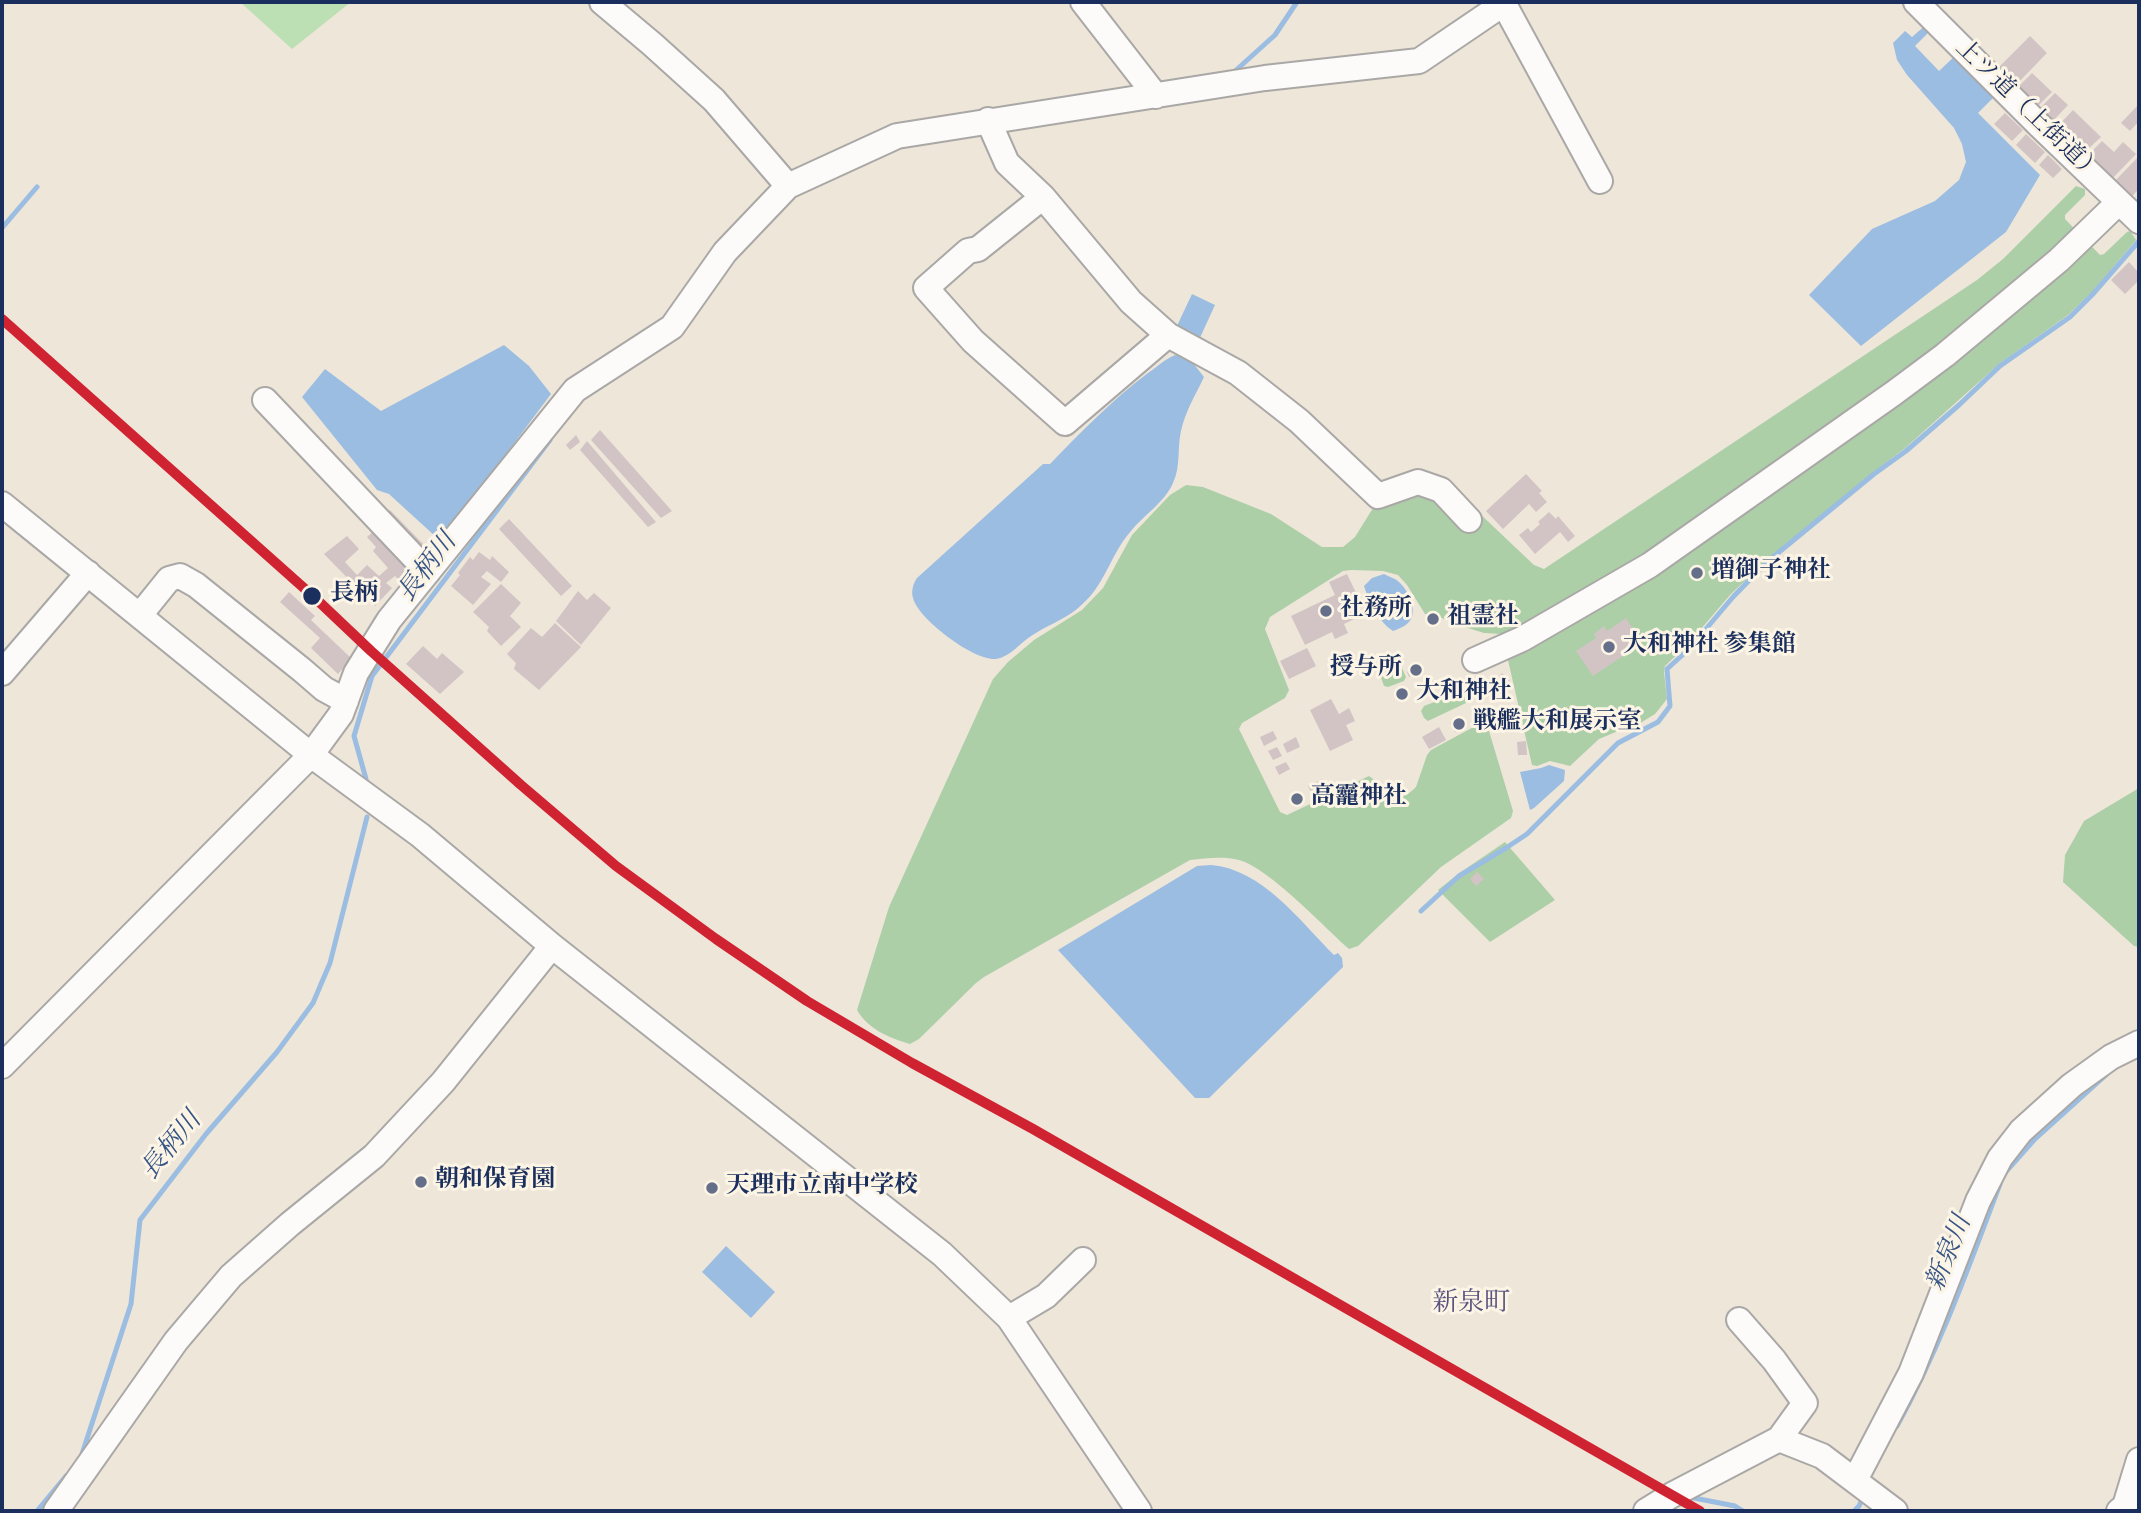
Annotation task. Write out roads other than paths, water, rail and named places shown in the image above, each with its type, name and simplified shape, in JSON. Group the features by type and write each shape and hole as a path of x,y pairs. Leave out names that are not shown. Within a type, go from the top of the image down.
{"street":[{"path":"602,2 714,100 788,187"},
{"path":"1083,2 1156,96"},
{"name":"上ツ道（上街道）","path":"1916,2 2133,214"},
{"path":"2,1066 311,755 341,714 356,673 389,620 575,390 672,327 725,252 788,187 897,136 1265,78 1419,61 1505,3 1600,181"},
{"path":"988,120 1007,163 1043,197 1131,302 1168,335 1238,373 1289,413 1378,496 1418,482 1441,490 1469,520"},
{"path":"1043,197 978,249 968,251 926,288 974,341 1065,423 1168,335"},
{"path":"1475,660 1522,639 1650,565 1945,355 2059,260 2133,214"},
{"path":"265,400 428,572"},
{"path":"2,504 311,755 420,835 552,946 942,1254 1009,1318 1139,1511"},
{"path":"2,673 88,573"},
{"path":"140,615 169,579 180,576 207,594 324,689 346,701"},
{"path":"56,1511 177,1341 231,1276 290,1223 374,1156 443,1082 552,946"},
{"path":"1855,1480 1911,1373 1978,1201 2000,1158 2021,1131 2072,1085 2111,1057 2139,1043"},
{"path":"1009,1318 1046,1296 1083,1260"},
{"path":"1646,1511 1779,1439 1805,1403 1774,1360 1739,1320"},
{"path":"1779,1439 1822,1456 1895,1511"},
{"path":"2119,1511 2125,1506 2139,1460"}],"water":[{"path":"1928,23 1933,28 1915,46 1939,71 1958,53 1999,92 1978,113 2040,175 2006,232 1861,346 1809,295 1872,229 1935,201 1959,180 1966,162 1962,144 1954,128 1897,60 1893,43 1905,31 1912,37"},
{"path":"1192,294 1215,305 1198,342 1175,330"},
{"path":"504,345 529,366 551,394 444,537 436,537 389,494 377,490 302,397 325,369 381,411"},
{"path":"1175,355 1189,358 1204,377 1183,424 1175,477 1165,496 1124,541 1087,600 1072,613 1031,636 1006,656 996,659 986,658 961,646 925,617 913,598 917,578 1043,464 1050,464 1122,394"},
{"path":"1384,574 1404,587 1413,612 1408,623 1393,631 1375,611 1364,586 1372,578"},
{"path":"1549,765 1565,770 1564,781 1530,810 1520,772"},
{"path":"1211,865 1230,869 1263,886 1294,913 1334,955 1338,953 1343,967 1209,1098 1195,1098 1058,950 1197,866"},
{"path":"726,1246 775,1292 751,1318 702,1272"}],"waterway":[{"name":"長柄川","path":"1234,72 1275,35 1297,2"},
{"path":"2,228 37,187"},
{"path":"1421,911 1459,876 1527,834 1618,743 1658,722 1670,706 1667,669 1689,649 1767,562 1906,451 2000,366 2070,317 2139,241"},
{"name":"長柄川","path":"366,779 354,736 372,676 550,440"},
{"name":"長柄川","path":"81,1457 131,1304 140,1220 206,1134 277,1052 313,1003 330,963 367,817"},
{"name":"新泉川","path":"2003,1175 2034,1140 2106,1075"},
{"name":"新泉川","path":"1897,1426 1940,1338 2000,1184"},
{"name":"長柄川","path":"37,1511 66,1476"},
{"name":"新泉川","path":"1854,1511 1864,1495"},
{"name":"新泉川","path":"1689,1497 1735,1506 1743,1511"}],"place":[{"name":"増御子神社","path":"1697,573"},
{"name":"長柄","path":"312,596"},
{"name":"社務所","path":"1326,611"},
{"name":"祖霊社","path":"1433,619"},
{"name":"大和神社 参集館","path":"1609,647"},
{"name":"授与所","path":"1416,670"},
{"name":"大和神社","path":"1402,694"},
{"name":"戦艦大和展示室","path":"1459,724"},
{"name":"高龗神社","path":"1297,799"},
{"name":"朝和保育園","path":"421,1182"},
{"name":"天理市立南中学校","path":"712,1188"}],"district":[{"name":"新泉町","path":"1471,1305"}]}
